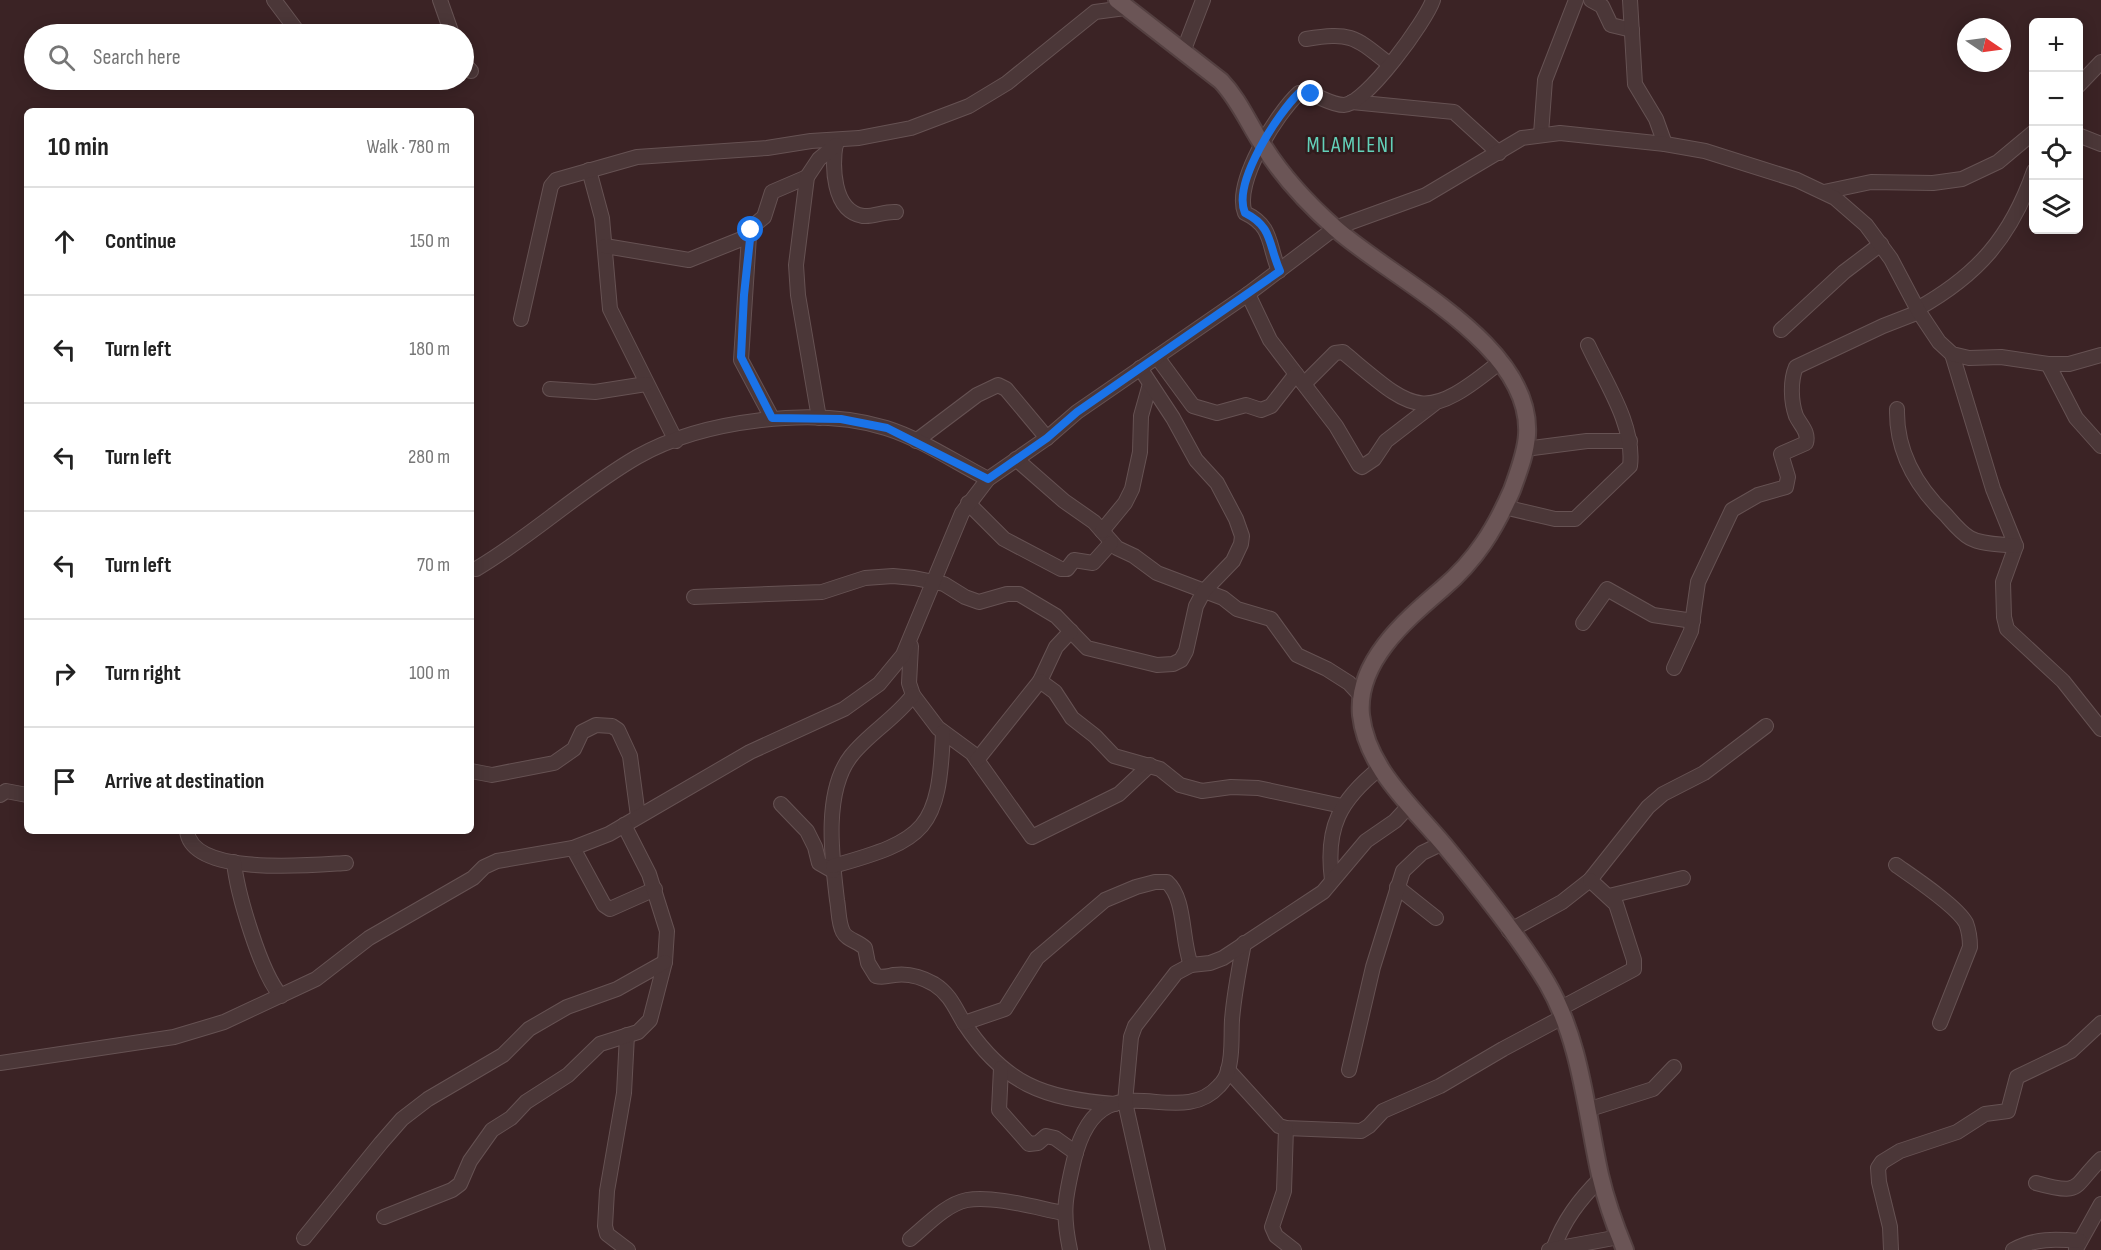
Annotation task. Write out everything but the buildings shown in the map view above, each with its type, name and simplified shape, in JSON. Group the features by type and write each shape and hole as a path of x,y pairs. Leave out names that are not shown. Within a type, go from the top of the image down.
{"main road":[{"path":"1121,4 1208,69 1233,94 1262,146 1286,178 1335,228 1451,314 1501,361 1522,401 1527,426 1525,448 1504,507 1480,552 1387,640 1368,678 1362,697 1362,717 1366,736 1380,768 1408,807 1443,843 1509,931 1545,980 1562,1012 1579,1069 1601,1178 1622,1243"}],"street":[{"path":"274,0 291,24"},
{"path":"440,0 448,24"},
{"path":"1183,52 1203,0"},
{"path":"1280,271 1267,230 1261,221 1245,213 1242,207 1246,177 1262,146 1299,93 1311,94 1342,105 1352,102 1367,91 1425,15 1433,0"},
{"path":"1541,134 1545,80 1576,0"},
{"path":"1591,0 1602,6 1611,25 1632,30"},
{"path":"1630,0 1635,84 1656,119 1665,144"},
{"path":"521,319 553,182 646,155 734,152 836,142 895,132 969,106 1007,83 1098,6 1121,4"},
{"path":"1306,39 1347,36 1360,40 1389,64"},
{"path":"2083,82 2101,62"},
{"path":"1352,102 1454,112 1499,153"},
{"path":"0,1063 183,1035 224,1022 316,979 369,938 473,878 487,866 512,858 573,848 609,834 750,752 844,709 879,684 903,655 911,641 933,582 968,503 988,479 1047,438 1077,412 1280,271 1335,228 1426,195 1522,138 1541,134 1582,135 1705,151 1824,192 1854,213 1881,244 1918,310 1939,342 1952,354 1969,358 2001,357 2048,364 2068,364 2101,355"},
{"path":"1824,192 1871,182 1933,183 1962,179 1998,162 2029,136"},
{"path":"2083,137 2101,144"},
{"path":"819,417 797,281 807,177 819,159 836,142"},
{"path":"836,142 834,168 844,203 852,212 863,216 881,212 896,212"},
{"path":"589,170 602,218 610,309 676,441"},
{"path":"772,418 741,357 749,236 753,226 764,217 772,192 807,177"},
{"path":"1674,668 1693,621 1698,582 1732,510 1758,495 1786,487 1788,477 1781,454 1806,443 1807,435 1796,415 1792,394 1796,367 1918,310 1951,290 1984,257 2017,214 2030,180"},
{"path":"605,246 689,260 749,236"},
{"path":"1781,330 1844,272 1881,244"},
{"path":"1248,294 1270,340 1336,426 1362,467 1374,459 1386,441 1434,404 1479,379 1501,361"},
{"path":"1504,507 1555,519 1575,519 1625,473 1631,460 1630,441 1588,345"},
{"path":"1157,357 1193,406 1217,413 1246,405 1261,410 1270,406 1300,379 1340,351 1398,397 1415,405 1434,404"},
{"path":"1952,354 1993,489 2016,546 2003,582 2004,617 2007,629 2063,681 2101,729"},
{"path":"2048,364 2076,418 2101,446"},
{"path":"694,597 822,592 865,578 886,576 933,582 944,584 965,597 979,602 1007,594 1019,594 1056,616 1088,648 1157,665 1173,664 1181,660 1186,651 1193,613 1204,591 1233,561 1242,536 1236,519 1217,483 1196,460 1173,418 1140,368"},
{"path":"549,389 595,392 646,384"},
{"path":"1102,531 1125,502 1132,489 1140,452 1141,416 1150,384"},
{"path":"916,441 977,395 998,385 1006,389 1047,438"},
{"path":"1897,409 1897,428 1901,447 1917,483 1930,500 1970,538 2016,546"},
{"path":"476,569 511,547 574,498 638,457 676,441 752,420 819,417 867,423 887,428 916,441 988,479"},
{"path":"1525,448 1587,441 1630,441"},
{"path":"1016,459 1048,489 1083,513 1111,543 1157,573 1223,598 1237,609 1271,619 1297,655 1327,669 1349,683 1362,697"},
{"path":"968,503 1004,539 1061,568 1067,569 1074,560 1093,563 1111,543"},
{"path":"1583,623 1607,589 1653,615 1693,621"},
{"path":"977,760 1040,681 1056,647 1071,631"},
{"path":"911,641 909,683 913,695 943,732 972,753 1032,837 1119,794 1150,765"},
{"path":"1040,681 1055,692 1072,718 1095,736 1114,756 1160,769 1180,785 1195,790 1258,788 1342,806"},
{"path":"913,695 894,718 851,756 843,769 832,829 833,868 842,930 865,948 868,963 876,976 904,975 932,983 954,1003 964,1023 1002,1068 1033,1089 1120,1103 1199,1099 1215,1090 1228,1070 1237,979 1244,943"},
{"path":"474,772 492,775 554,763 574,749 582,732 596,725 612,726 618,730 630,756 638,816"},
{"path":"1509,931 1562,902 1590,880 1648,807 1663,794 1704,773 1766,726"},
{"path":"781,804 807,831 815,847 819,863 833,868 881,852 905,840 932,814 940,777 943,732"},
{"path":"1332,880 1330,858 1333,833 1342,806 1353,790 1380,768"},
{"path":"0,795 6,791 24,794"},
{"path":"1158,1250 1120,1103 1131,1037 1135,1026 1170,979 1191,965 1210,963 1315,898 1366,841 1395,821 1408,807"},
{"path":"384,1217 452,1190 460,1184 470,1161 492,1130 510,1119 526,1102 568,1075 600,1044 645,1028 651,1020 665,962 667,931 655,889 624,825"},
{"path":"188,834 194,848 209,858 275,866 346,863"},
{"path":"1349,1070 1373,967 1397,887 1407,865 1422,853 1443,843"},
{"path":"573,848 604,905 610,909 655,889"},
{"path":"234,862 238,893 264,972 270,985 281,996"},
{"path":"1896,865 1955,911 1965,922 1970,935 1970,947 1940,1023"},
{"path":"1609,896 1683,878"},
{"path":"1228,1070 1272,1120 1286,1128 1361,1131 1383,1111 1440,1086 1634,969 1634,960 1616,904 1590,880"},
{"path":"964,1023 1005,1010 1037,958 1105,900 1155,882 1167,882 1178,895 1183,942 1191,965"},
{"path":"1397,887 1436,918"},
{"path":"304,1238 402,1119 428,1099 503,1055 529,1029 558,1012 617,989 665,962"},
{"path":"1891,1250 1890,1227 1879,1182 1878,1168 1882,1162 1900,1150 1957,1132 1985,1114 2008,1111 2017,1077 2071,1051 2101,1023"},
{"path":"627,1035 624,1094 607,1191 605,1226 608,1234 628,1250"},
{"path":"1587,1110 1653,1089 1674,1067"},
{"path":"1002,1068 999,1107 1005,1118 1029,1144 1038,1143 1046,1136 1052,1136 1076,1153"},
{"path":"1070,1250 1063,1213 1076,1153 1089,1121 1103,1108 1120,1103"},
{"path":"1286,1128 1284,1191 1272,1227 1276,1236 1294,1250"},
{"path":"2036,1182 2060,1190 2072,1190 2082,1184 2101,1159"},
{"path":"1601,1178 1573,1207 1551,1249 1622,1243"},
{"path":"910,1239 951,1207 966,1200 992,1201 1063,1213"},
{"path":"2013,1250 2042,1240 2077,1246 2101,1204"}],"district":[{"name":"MLAMLENI","path":"1351,145"}],"route":[{"path":"751,230 744,295 741,360 761,393 772,418 819,417 887,428 988,479 1047,438 1077,412 1280,271 1270,246 1267,230 1261,221 1245,213 1242,207 1246,177 1262,146 1291,102 1299,93 1311,94"}]}
